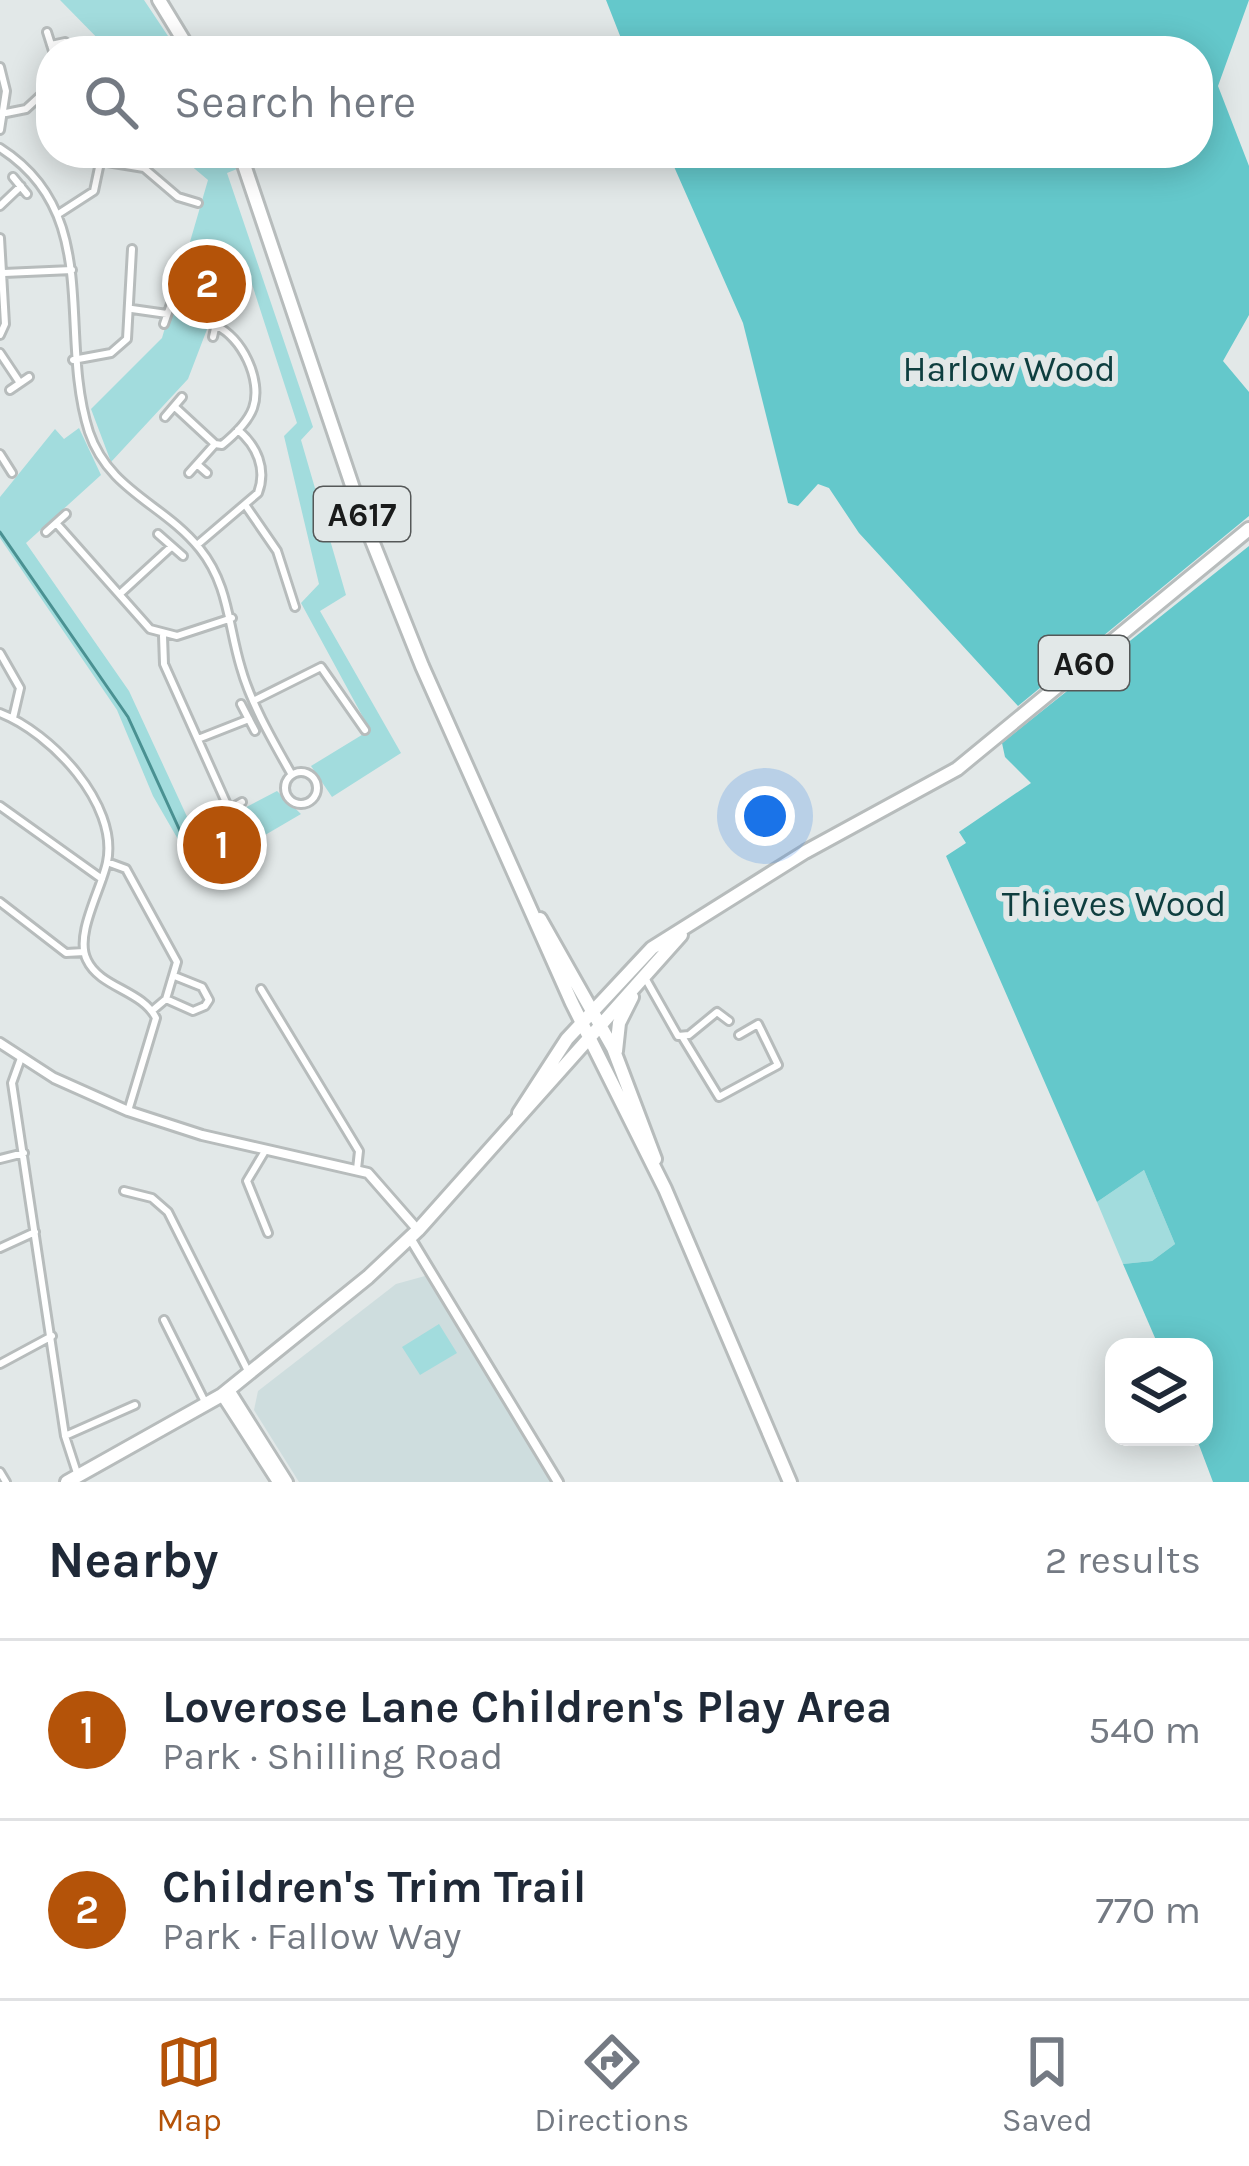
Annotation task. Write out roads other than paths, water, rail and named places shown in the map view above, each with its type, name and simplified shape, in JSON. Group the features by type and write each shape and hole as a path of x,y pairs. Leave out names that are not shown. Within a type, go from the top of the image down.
{"highway":[{"path":"160,0 181,36"},
{"name":"A617","path":"245,168 363,518 470,778 591,1023 630,1124 665,1190"},
{"name":"A60","path":"519,1113 530,1092 638,970 686,929 805,852 957,770 1249,529"},
{"name":"A617","path":"532,909 559,946"},
{"path":"559,946 593,983 614,984"},
{"path":"559,946 591,1023"},
{"path":"615,1054 623,1011 638,970"},
{"name":"A60","path":"73,1479 206,1405 249,1375 414,1234 591,1023 614,984 638,970"},
{"name":"A617","path":"591,1023 615,1054 665,1190 790,1482"}],"main road":[{"path":"225,1392 278,1482"},
{"path":"225,1392 287,1482"}],"street":[{"path":"47,32 48,36"},
{"path":"0,67 6,112 0,130"},
{"path":"6,112 26,109 36,100"},
{"path":"0,148 26,169 59,214 72,271 73,360 91,437 103,462 135,498 197,545 222,584 240,668 292,775"},
{"path":"59,214 94,191 99,168"},
{"path":"144,168 178,197 199,199 196,213"},
{"path":"13,177 27,194"},
{"path":"0,206 20,186"},
{"path":"0,238 5,331 0,335"},
{"path":"73,360 111,353 124,344 132,308 132,249"},
{"path":"4,273 72,271"},
{"path":"132,308 166,319 172,301"},
{"path":"213,338 218,315"},
{"path":"175,407 214,444 222,445 252,411 255,392 240,344 216,326"},
{"path":"0,353 20,383"},
{"path":"10,390 29,377"},
{"path":"165,417 182,398"},
{"path":"197,545 258,493 262,472 256,449 238,430"},
{"path":"189,473 214,444"},
{"path":"0,454 11,462 12,473"},
{"path":"198,465 207,472"},
{"path":"246,506 299,594 295,607"},
{"path":"46,532 66,514"},
{"path":"56,523 122,592 148,627 177,636 232,618"},
{"path":"158,534 183,556"},
{"path":"122,592 171,547"},
{"path":"163,635 164,664 229,809"},
{"path":"0,653 20,688 13,718"},
{"path":"255,700 316,667 327,670 365,730"},
{"path":"241,704 255,731"},
{"path":"0,713 13,718 80,777 105,830 107,862 84,952 94,971 152,1010 156,1030 128,1111"},
{"path":"198,739 249,719"},
{"path":"305,773 315,781 316,792 309,802 297,803 287,796 286,784 292,775 305,773"},
{"path":"219,815 242,802"},
{"path":"0,806 102,879"},
{"path":"107,862 126,869 172,949 176,977 166,998 152,1010"},
{"path":"0,902 66,953 84,952"},
{"path":"638,970 719,1097 778,1065 758,1024 739,1035"},
{"path":"166,998 193,1011 208,1000 202,988 176,977"},
{"path":"261,989 359,1151 357,1169"},
{"path":"683,1038 717,1012 729,1021"},
{"path":"0,1043 128,1111 357,1169 378,1180 558,1482"},
{"path":"21,1058 12,1077 73,1479"},
{"path":"267,1149 247,1181 268,1233"},
{"path":"0,1160 23,1153"},
{"path":"124,1192 152,1198 168,1212 249,1375"},
{"path":"0,1248 36,1232"},
{"path":"164,1319 206,1405"},
{"path":"0,1364 52,1336"},
{"path":"65,1436 135,1405"},
{"path":"0,1472 6,1482"}],"waterway":[{"path":"0,532 128,717 191,855"}],"place":[{"name":"Children's Trim Trail","path":"207,284"},
{"name":"Loverose Lane Children's Play Area","path":"222,845"}],"park label":[{"name":"Harlow Wood","path":"1009,368"},
{"name":"Thieves Wood","path":"1114,903"}]}
